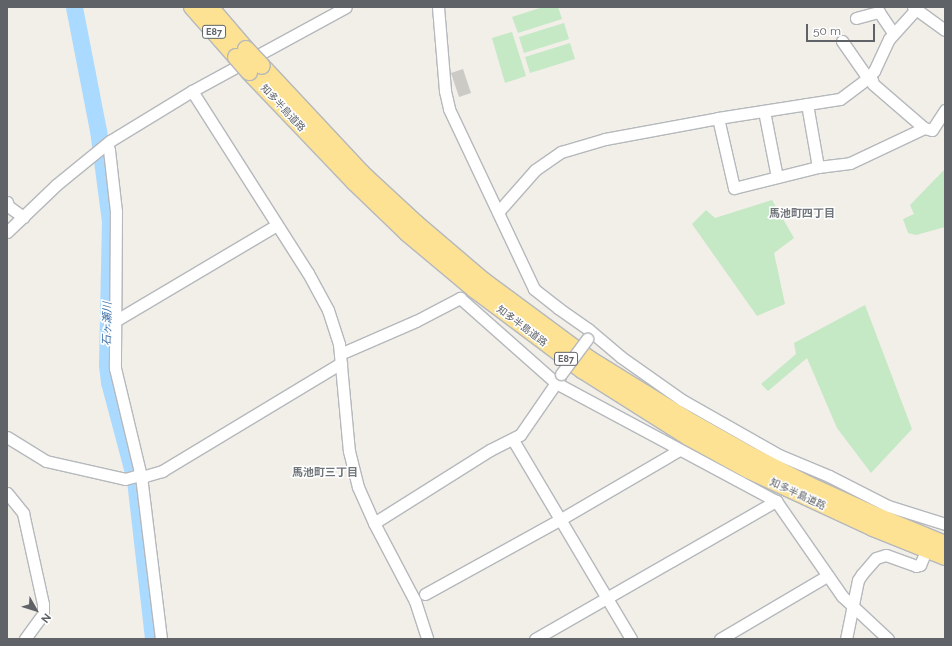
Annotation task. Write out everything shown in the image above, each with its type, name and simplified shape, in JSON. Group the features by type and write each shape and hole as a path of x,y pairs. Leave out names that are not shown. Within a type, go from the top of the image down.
{"highway":[{"name":"知多半島道路","path":"192,7 241,53 354,182 407,233 475,290 582,370 688,437 748,470 873,528 945,557"},
{"name":"知多半島道路","path":"210,7 241,53"},
{"name":"知多半島道路","path":"255,69 416,223 484,281 588,358 695,424 754,457 850,504 945,544"}],"street":[{"path":"7,232 56,185 107,144 192,91 346,7"},
{"path":"438,7 445,91 449,109 534,289 588,334 682,400 778,455 829,476 888,506 940,524"},
{"path":"498,212 536,170 561,152 605,140 718,118 840,99 874,71 894,33 916,8 945,30"},
{"path":"856,18 879,12 894,33"},
{"path":"842,41 873,84 924,128 932,130 945,110"},
{"path":"192,91 278,225 322,297 333,324 341,358 353,469 358,487 374,523 415,601 427,639"},
{"path":"807,104 818,167"},
{"path":"764,111 777,178"},
{"path":"718,118 734,188 818,167 850,163 924,128"},
{"path":"107,144 116,211 115,368 135,477 161,639"},
{"path":"7,202 8,206 23,217"},
{"path":"115,321 278,225"},
{"path":"7,437 46,461 125,479 162,471 341,358 460,298 559,379 679,450 776,501 827,576 853,608 888,639"},
{"path":"374,523 490,450 513,440 520,435 588,334"},
{"path":"513,440 561,519 630,639"},
{"path":"425,594 561,519 679,450"},
{"path":"7,493 23,513 43,604 44,614 25,639"},
{"path":"536,639 776,501"},
{"path":"846,639 858,580 876,558 886,555 916,566 920,565 923,558"},
{"path":"720,639 827,576"}],"green space":[{"path":"543,7 558,7 562,19 518,33 512,17"},
{"path":"564,23 569,39 524,53 519,37"},
{"path":"512,32 526,76 505,83 492,38"},
{"path":"570,43 575,59 530,73 525,57"},
{"path":"945,169 945,227 916,235 908,233 903,219 914,214 910,205"},
{"path":"772,200 794,238 774,253 785,304 757,316 692,224 706,210 715,218"},
{"path":"865,305 912,429 871,473 837,428 807,358 768,391 761,384 796,354 794,343"}],"building":[{"path":"463,69 471,93 459,97 451,73"}],"waterway":[{"name":"石ヶ瀬川","path":"74,7 98,130 110,221 107,365 109,382 135,480 153,639"}],"district":[{"name":"馬池町四丁目","path":"802,214"},
{"name":"馬池町三丁目","path":"325,473"}]}
